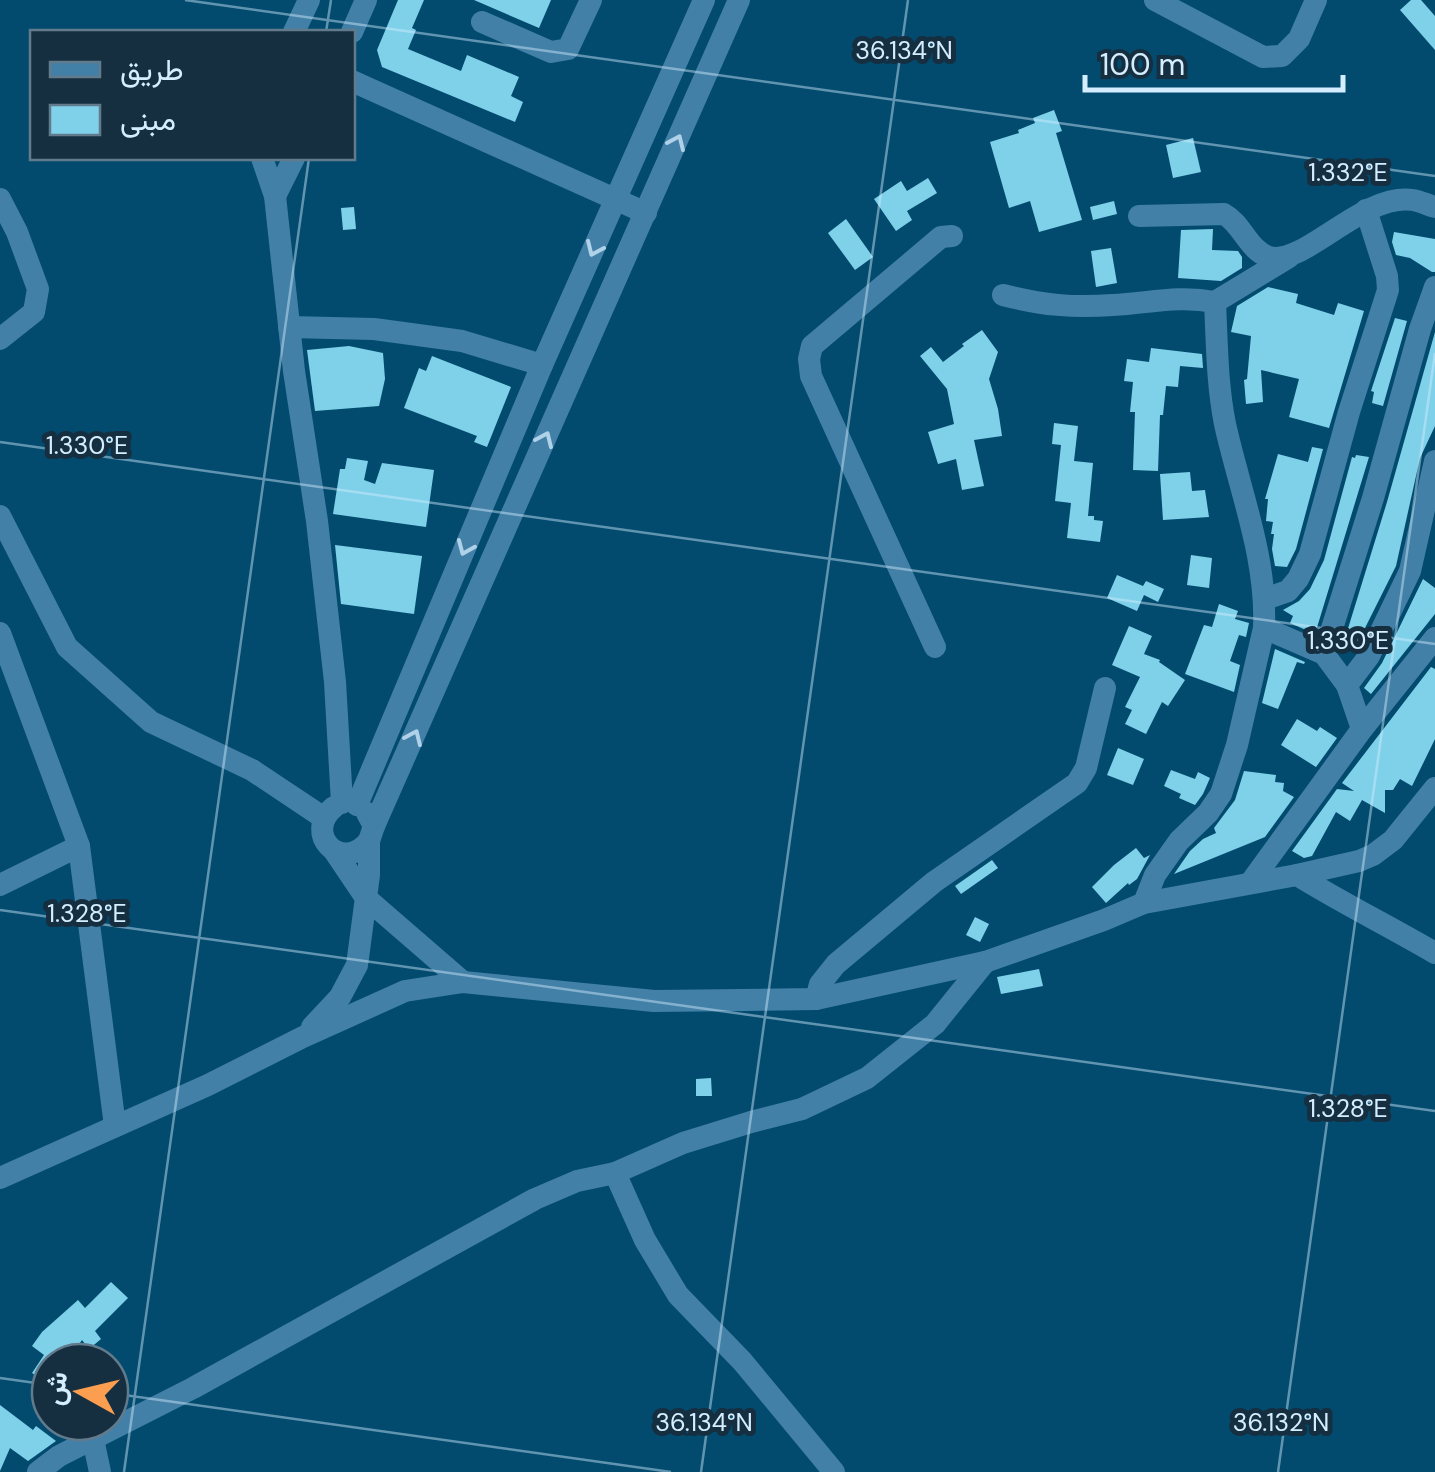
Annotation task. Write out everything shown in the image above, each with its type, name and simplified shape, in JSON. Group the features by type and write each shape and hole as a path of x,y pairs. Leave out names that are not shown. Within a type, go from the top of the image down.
{"street":[{"path":"295,30 309,0"},
{"path":"353,30 366,0"},
{"path":"482,22 552,52 568,49 590,0"},
{"path":"335,852 358,852 372,834 739,0"},
{"path":"1156,0 1263,56 1282,56 1299,39 1316,0"},
{"path":"463,982 366,898 324,841 322,825 341,809 542,366 697,2"},
{"path":"355,82 646,213"},
{"path":"263,160 275,196 316,522 335,682 341,809"},
{"path":"275,196 293,160"},
{"path":"0,199 18,232 38,289 34,312 0,340"},
{"path":"1003,295 1062,307 1187,297 1215,302 1366,210 1391,200 1413,200 1435,208"},
{"path":"1265,599 1288,592 1310,554 1388,290 1366,210"},
{"path":"1139,216 1224,214 1234,220 1262,254 1289,257"},
{"path":"935,647 811,376 809,358 812,346 826,334 942,237 952,236"},
{"path":"1324,654 1435,287"},
{"path":"1144,902 1155,875 1179,840 1208,813 1221,794 1237,745 1264,628 1265,599 1219,382 1215,302"},
{"path":"289,327 374,329 462,341 542,366"},
{"path":"1346,685 1369,656 1410,571 1435,461"},
{"path":"0,516 67,647 151,722 341,809 364,810 372,834 358,965 340,997 303,1036"},
{"path":"1264,628 1324,654 1346,685 1362,729"},
{"path":"0,633 79,846 115,1126"},
{"path":"1251,882 1362,729 1435,638"},
{"path":"816,999 820,984 836,964 934,882 1077,783 1086,768 1105,688"},
{"path":"0,1178 208,1085 405,990 463,982 654,1000 816,999 984,962 1144,902 1297,875 1373,856 1393,840 1435,788"},
{"path":"0,885 79,846"},
{"path":"1297,875 1435,954"},
{"path":"130,1420 535,1199 576,1181 615,1173 683,1143 802,1109 867,1078 935,1024 984,962"},
{"path":"615,1173 645,1240 678,1295 742,1362 834,1472"},
{"path":"38,1472 87,1442"},
{"path":"94,1442 100,1472"}],"building":[{"path":"398,0 424,0 408,49 461,71 467,55 519,77 511,96 523,102 515,122 382,67 377,50"},
{"path":"474,0 551,0 539,28"},
{"path":"1411,0 1421,0 1435,16 1435,50 1400,10"},
{"path":"1054,110 1062,131 1056,133 1082,220 1039,232 1030,201 1009,208 990,142 1019,133 1018,130 1035,123 1033,118"},
{"path":"1193,138 1201,172 1173,178 1166,145"},
{"path":"928,178 937,193 907,211 912,220 896,231 874,199 901,181 907,191"},
{"path":"1114,201 1117,214 1093,220 1090,207"},
{"path":"354,207 356,229 343,230 341,208"},
{"path":"846,219 873,257 855,270 828,233"},
{"path":"1213,229 1212,250 1238,251 1242,268 1221,281 1178,278 1181,230"},
{"path":"1394,232 1435,239 1435,272 1396,255"},
{"path":"1111,248 1117,283 1096,287 1091,251"},
{"path":"1268,287 1298,294 1296,303 1334,315 1338,303 1364,311 1329,428 1289,417 1299,379 1261,370 1263,402 1246,404 1244,380 1251,336 1231,332 1237,306"},
{"path":"1395,318 1407,321 1383,406 1372,403 1371,391"},
{"path":"982,330 998,352 989,379 1002,436 974,440 984,486 962,490 956,459 938,464 928,432 954,424 947,389 920,356 931,347 943,362"},
{"path":"1435,332 1435,426 1420,458 1396,566 1353,652 1342,648"},
{"path":"349,346 383,353 385,379 379,406 315,411 307,350"},
{"path":"1151,348 1202,354 1203,368 1180,366 1178,387 1166,386 1160,415 1158,471 1133,470 1135,412 1130,412 1133,382 1124,381 1127,359 1149,362"},
{"path":"432,356 511,387 487,447 474,442 477,436 404,408 419,368 426,371"},
{"path":"1054,423 1078,426 1074,461 1093,463 1088,516 1103,521 1100,542 1067,538 1071,503 1055,501 1061,445 1052,444"},
{"path":"1312,447 1323,449 1296,549 1287,567 1275,566 1273,522 1266,521 1265,499 1278,454 1308,462"},
{"path":"1352,457 1369,457 1315,634 1290,623 1293,616 1283,610 1310,589 1324,560"},
{"path":"347,458 368,461 364,480 375,484 382,463 434,470 426,527 333,514 340,469 345,469"},
{"path":"1190,472 1192,491 1205,490 1209,517 1163,520 1160,474"},
{"path":"335,545 422,556 414,614 341,604"},
{"path":"1191,555 1212,558 1209,588 1187,585"},
{"path":"1117,575 1143,586 1146,581 1164,589 1158,602 1144,595 1137,611 1107,598"},
{"path":"1423,579 1435,588 1435,614 1371,694 1364,688 1382,663"},
{"path":"1219,604 1238,611 1235,619 1249,623 1246,637 1239,635 1230,661 1240,665 1234,692 1185,674 1204,625 1212,627"},
{"path":"1129,626 1152,636 1144,654 1160,660 1185,680 1168,706 1162,702 1146,734 1125,724 1132,710 1125,707 1140,677 1112,665"},
{"path":"1275,649 1305,662 1297,662 1278,709 1262,703"},
{"path":"1431,667 1435,669 1435,739 1412,786 1400,779 1393,790 1385,790 1385,813 1362,800 1350,821 1336,812 1312,856 1304,858 1292,851 1337,789 1354,791 1342,783"},
{"path":"1297,719 1337,738 1316,767 1281,745"},
{"path":"1118,748 1144,759 1133,785 1107,775"},
{"path":"1171,770 1195,779 1198,772 1210,778 1195,805 1164,786"},
{"path":"1244,771 1276,775 1275,782 1284,783 1283,791 1294,797 1265,837 1174,874 1190,851 1216,833 1214,828 1235,800"},
{"path":"1136,848 1144,858 1150,855 1137,879 1106,903 1092,887"},
{"path":"992,860 998,868 961,894 955,886"},
{"path":"975,917 989,924 980,942 966,935"},
{"path":"1039,969 1043,986 1001,994 997,977"},
{"path":"711,1078 712,1096 696,1096 696,1079"},
{"path":"111,1282 128,1298 95,1331 101,1339 97,1342 35,1342 78,1300 85,1308"},
{"path":"0,1405 30,1428 30,1442 55,1442 28,1461 10,1448 0,1471"}]}
